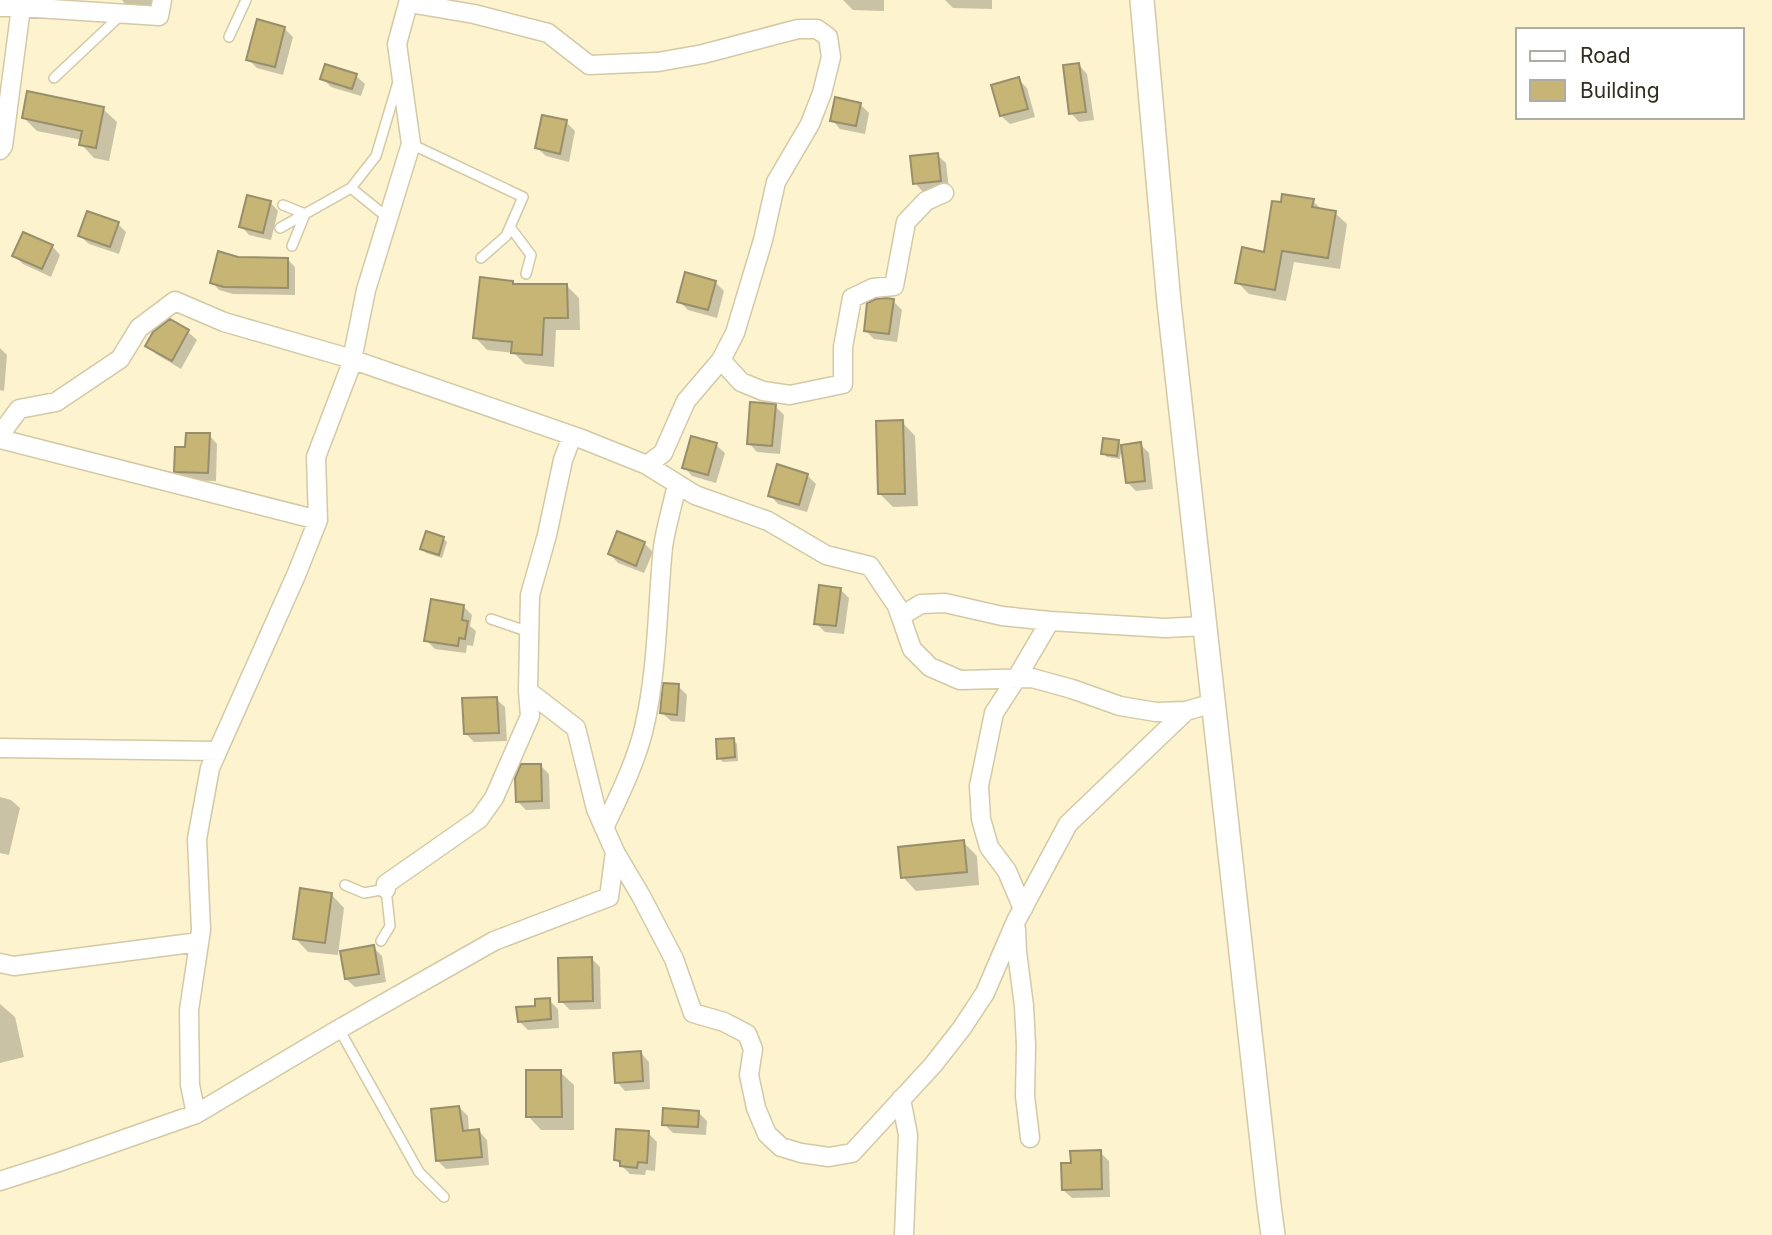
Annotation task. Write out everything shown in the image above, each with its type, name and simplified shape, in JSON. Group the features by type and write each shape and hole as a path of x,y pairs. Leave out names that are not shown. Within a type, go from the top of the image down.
{"street":[{"path":"0,6 159,16 162,0"},
{"path":"1142,0 1168,303 1273,1235"},
{"path":"196,1114 190,1085 189,1010 201,930 197,839 210,768 318,520 316,457 352,360 366,290 411,144 397,44 409,2 474,14 548,33 589,65 658,62 714,51 798,29 817,29 828,37 831,57 822,93 810,124 776,182 763,240 735,332 721,360 686,401 663,453 647,466"},
{"path":"0,150 3,146 21,7"},
{"path":"721,360 741,382 763,391 790,395 843,384 843,346 852,298 873,288 894,286 906,222 926,201 944,193"},
{"path":"318,520 0,437 19,409 56,402 120,359 139,327 175,301 224,322 352,360 572,436 647,466 695,495 768,521 826,555 870,566 897,606 912,649 930,667 960,680 1032,678 1120,706 1156,712 1186,711 1213,703"},
{"path":"386,890 386,884 479,819 494,798 530,716 530,595 547,535 563,460 572,436"},
{"path":"604,828 622,789 643,730 653,682 664,545 677,484"},
{"path":"901,616 921,604 945,603 1002,616 1050,621 1165,628 1205,626"},
{"path":"1030,1138 1025,1096 1024,1006 1017,951 1020,915 1007,871 989,847 981,819 979,786 993,713 1050,621"},
{"path":"528,691 576,728 596,809 615,852 674,958 693,1013 724,1021 747,1034 752,1049 749,1075 756,1108 767,1134 781,1147 829,1157 852,1153 940,1056 985,993 1020,915 1068,824 1186,711"},
{"path":"0,748 216,751"},
{"path":"0,1181 196,1114 339,1029 494,942 609,897 615,852"},
{"path":"0,963 15,966 199,942"},
{"path":"901,1100 908,1135 904,1235"}],"lane":[{"path":"229,37 246,0"},
{"path":"54,78 123,13"},
{"path":"280,228 351,188 376,156 401,71"},
{"path":"411,144 523,197 506,236 481,258"},
{"path":"351,188 388,218"},
{"path":"283,205 305,214"},
{"path":"292,246 305,214"},
{"path":"510,227 530,255 527,274"},
{"path":"491,619 529,632"},
{"path":"345,885 363,893 386,890 390,926 381,941"},
{"path":"339,1029 419,1172 444,1197"}],"building":[{"path":"257,19 285,27 275,67 246,60"},
{"path":"1079,63 1086,112 1069,114 1063,65"},
{"path":"325,64 357,74 352,89 320,79"},
{"path":"1019,77 1028,109 1000,116 991,85"},
{"path":"27,91 104,107 96,148 79,145 82,131 22,118"},
{"path":"835,97 861,103 856,126 830,121"},
{"path":"542,115 567,120 560,154 535,148"},
{"path":"938,153 941,181 913,184 910,156"},
{"path":"1282,194 1314,199 1312,207 1336,211 1328,258 1282,251 1275,290 1235,283 1242,247 1264,252 1272,201 1281,202"},
{"path":"247,195 271,201 263,233 239,227"},
{"path":"87,211 119,222 110,247 78,236"},
{"path":"23,232 53,245 42,269 12,256"},
{"path":"218,251 238,257 288,258 288,288 224,287 210,283"},
{"path":"685,272 716,281 708,310 677,302"},
{"path":"480,277 513,281 513,284 567,284 568,318 544,318 542,355 511,353 512,342 473,338"},
{"path":"886,298 894,299 889,334 864,331 867,303"},
{"path":"170,319 189,330 172,361 145,346 153,332"},
{"path":"750,402 776,404 772,446 747,444"},
{"path":"903,420 905,494 878,494 876,421"},
{"path":"186,433 210,433 208,473 174,472 175,447 185,447"},
{"path":"691,436 717,443 708,475 682,468"},
{"path":"1103,438 1119,440 1117,456 1101,454"},
{"path":"1141,442 1145,481 1126,483 1121,445"},
{"path":"777,464 808,474 799,505 768,496"},
{"path":"426,531 444,537 439,555 420,549"},
{"path":"617,531 645,542 636,566 608,554"},
{"path":"819,585 841,588 836,626 814,624"},
{"path":"431,599 464,605 462,620 468,621 465,639 459,638 458,646 424,641"},
{"path":"663,683 679,684 677,715 660,713"},
{"path":"497,697 499,733 464,734 462,698"},
{"path":"734,738 735,757 717,759 716,739"},
{"path":"521,764 541,764 542,801 516,802 515,778"},
{"path":"964,840 967,872 901,878 898,847"},
{"path":"300,888 332,893 325,943 293,939"},
{"path":"374,945 379,974 345,979 340,951"},
{"path":"592,957 593,1001 559,1002 558,958"},
{"path":"550,998 551,1019 518,1022 516,1007 535,1006 535,999"},
{"path":"641,1051 643,1081 615,1083 613,1053"},
{"path":"526,1070 561,1070 562,1117 526,1117"},
{"path":"459,1106 463,1131 479,1129 482,1157 436,1161 431,1109"},
{"path":"663,1108 699,1111 698,1127 662,1125"},
{"path":"616,1129 649,1131 647,1163 638,1162 637,1168 620,1166 620,1161 614,1160"},
{"path":"1101,1150 1102,1189 1062,1190 1061,1163 1071,1163 1070,1151"}]}
